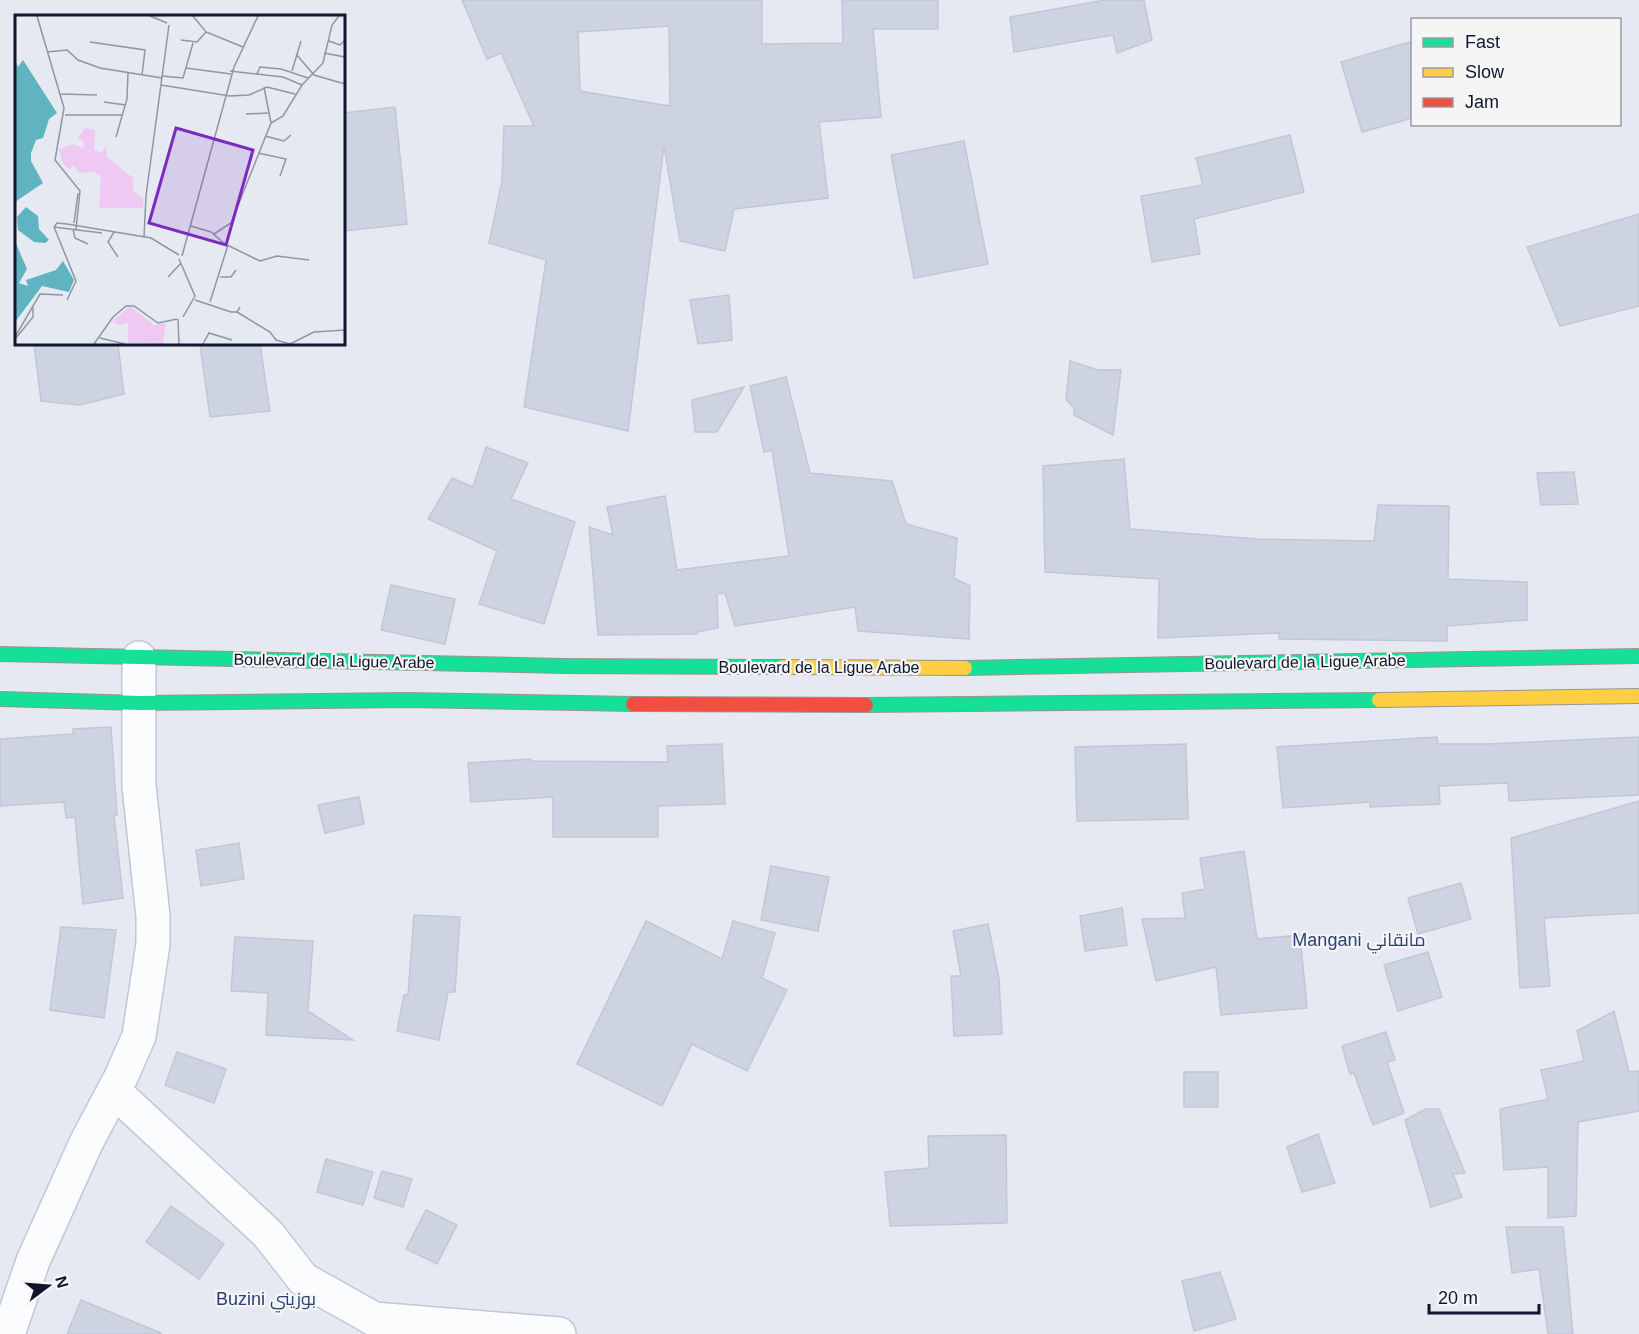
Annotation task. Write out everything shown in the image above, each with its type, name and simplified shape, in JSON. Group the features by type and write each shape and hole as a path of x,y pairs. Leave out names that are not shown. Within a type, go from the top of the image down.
{"main road":[{"name":"Boulevard de la Ligue Arabe","path":"0,654 1001,677 1359,660 1639,656"},
{"path":"1359,660 1359,689"},
{"path":"562,666 563,704"},
{"path":"1001,677 1002,705"},
{"path":"0,699 140,703 407,700 563,704 1002,705 1359,689 1639,696"}],"street":[{"path":"8,1334 33,1261 86,1143 114,1091 139,1036 153,944 153,916 140,786 139,658"},
{"path":"114,1091 268,1234 303,1279 374,1319 559,1334"}],"building":[{"path":"462,0 762,0 762,44 843,43 842,0 938,0 938,29 873,29 881,117 819,122 828,198 734,209 725,251 680,241 664,146 628,431 524,407 546,260 489,243 502,181 504,126 534,126 501,53 487,59","holes":["669,26 670,106 580,91 578,32"]},
{"path":"1105,0 1144,0 1152,40 1117,53 1113,35 1014,52 1010,17"},
{"path":"1411,42 1411,119 1362,132 1341,62"},
{"path":"395,107 407,224 345,231 345,113"},
{"path":"1290,135 1304,192 1194,219 1200,254 1152,262 1141,196 1203,185 1196,158"},
{"path":"964,141 988,264 914,278 891,155"},
{"path":"1639,214 1639,306 1560,326 1527,247"},
{"path":"729,295 732,340 698,344 690,300"},
{"path":"34,345 118,345 124,394 80,405 41,401"},
{"path":"200,345 260,345 270,411 210,417"},
{"path":"1070,361 1098,370 1121,370 1113,435 1074,415 1074,408 1066,399"},
{"path":"786,377 810,473 892,481 906,524 957,538 954,578 970,586 969,639 858,631 855,607 735,626 725,593 717,594 718,628 696,632 697,634 598,635 589,527 613,535 607,507 665,496 677,570 789,556 772,450 764,452 750,386"},
{"path":"744,387 717,432 695,432 692,400"},
{"path":"486,447 528,463 511,499 575,522 544,624 479,604 497,551 428,519 452,478 473,487"},
{"path":"1124,459 1130,529 1257,539 1374,541 1378,505 1449,506 1448,579 1527,582 1527,620 1447,626 1447,641 1279,639 1279,633 1158,638 1159,579 1045,572 1043,466"},
{"path":"1574,472 1578,504 1541,505 1537,473"},
{"path":"391,585 455,599 445,644 381,630"},
{"path":"111,727 117,815 114,815 123,898 83,904 75,817 66,818 64,802 0,806 0,739 73,734 73,729"},
{"path":"1437,737 1438,744 1488,744 1639,737 1639,795 1509,801 1508,783 1439,786 1440,804 1370,807 1370,802 1283,808 1277,747"},
{"path":"722,744 725,804 658,806 658,837 553,837 553,797 471,802 468,763 531,759 531,761 668,762 667,746"},
{"path":"1186,744 1188,819 1077,821 1075,747"},
{"path":"359,797 364,824 325,833 318,805"},
{"path":"1639,801 1639,913 1544,918 1550,986 1520,988 1511,838"},
{"path":"239,843 244,879 201,886 196,850"},
{"path":"1244,851 1257,939 1300,935 1307,1008 1221,1015 1216,967 1156,981 1142,919 1185,918 1182,893 1205,889 1200,858"},
{"path":"771,866 829,877 818,931 761,920"},
{"path":"1461,883 1471,919 1418,934 1408,898"},
{"path":"1122,908 1127,945 1085,951 1080,916"},
{"path":"414,915 460,917 455,992 448,992 439,1040 397,1031 404,995 408,995"},
{"path":"646,921 722,959 733,921 775,933 762,978 787,990 747,1071 692,1044 662,1106 577,1064"},
{"path":"988,924 999,979 1002,1034 954,1036 951,976 961,976 953,931"},
{"path":"61,927 116,930 104,1018 50,1010"},
{"path":"235,937 313,941 308,1011 353,1040 266,1035 268,993 231,991"},
{"path":"1428,952 1442,997 1398,1011 1384,965"},
{"path":"1614,1011 1629,1072 1639,1071 1639,1111 1578,1122 1576,1216 1548,1218 1548,1167 1504,1170 1500,1109 1548,1099 1541,1070 1584,1061 1577,1031"},
{"path":"1386,1032 1395,1060 1387,1062 1404,1113 1373,1125 1354,1073 1350,1074 1342,1046"},
{"path":"177,1052 226,1069 214,1103 165,1085"},
{"path":"1184,1072 1218,1072 1218,1107 1184,1107"},
{"path":"1426,1109 1439,1109 1465,1173 1453,1174 1462,1197 1431,1207 1405,1120"},
{"path":"1318,1134 1335,1183 1302,1192 1287,1147"},
{"path":"1006,1135 1007,1223 890,1226 885,1172 929,1168 928,1136"},
{"path":"326,1159 373,1172 363,1205 317,1192"},
{"path":"382,1171 412,1179 403,1207 374,1198"},
{"path":"171,1206 224,1244 199,1279 146,1242"},
{"path":"426,1210 457,1225 437,1264 406,1249"},
{"path":"1506,1227 1563,1227 1573,1334 1548,1334 1539,1269 1512,1273"},
{"path":"1220,1272 1236,1319 1194,1331 1182,1281"},
{"path":"81,1300 161,1333 67,1334"}],"traffic: fast":[{"path":"0,654 563,666 783,667"},
{"path":"965,668 1639,656"},
{"path":"0,699 140,703 407,700 633,704"},
{"path":"866,705 1379,700"}],"traffic: slow":[{"path":"783,667 965,668"},
{"path":"1379,700 1639,696"}],"traffic: jam":[{"path":"633,704 866,705"}],"district":[{"name":"Mangani مانقاني","path":"1359,940"},
{"name":"Buzini بوزيني","path":"266,1299"}]}
